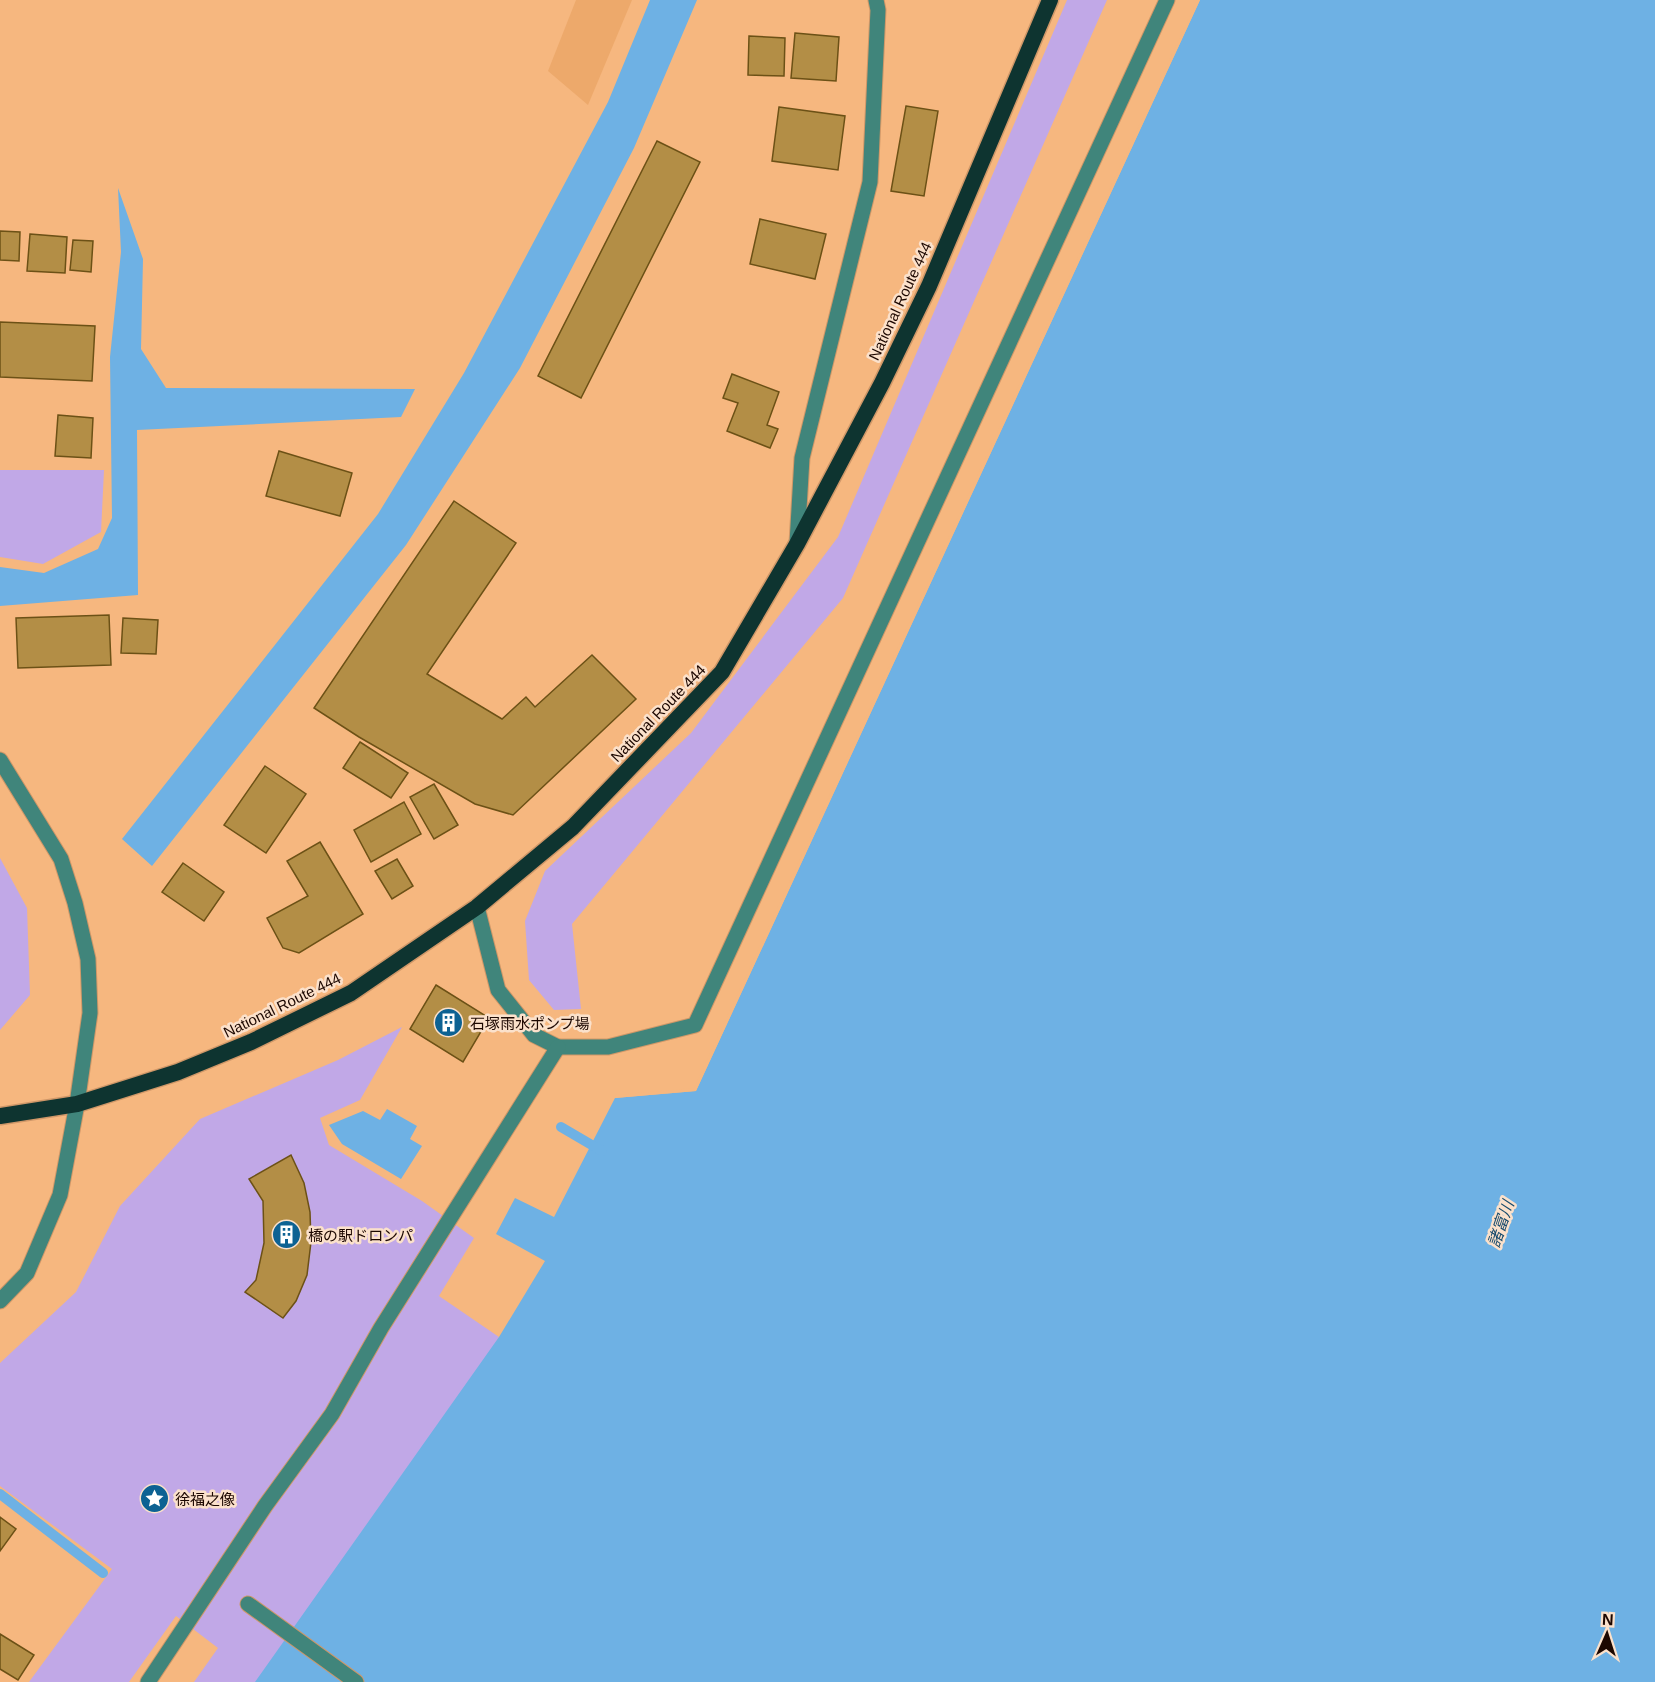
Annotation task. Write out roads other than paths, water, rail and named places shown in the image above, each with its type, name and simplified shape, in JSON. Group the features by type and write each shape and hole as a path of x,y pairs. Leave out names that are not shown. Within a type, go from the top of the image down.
{"highway":[{"name":"National Route 444","path":"0,1116 77,1104 178,1072 251,1042 351,993 477,907 573,827 722,672 797,544 882,383 929,286 1050,0"}],"street":[{"path":"797,544 802,458 870,182 878,10 876,0"},
{"path":"477,907 498,990 534,1035 558,1047 609,1047 695,1025 1167,0"},
{"path":"0,760 61,859 75,903 88,959 90,1013 77,1104 60,1196 27,1273 0,1301"},
{"path":"148,1682 266,1506 332,1414 381,1328 558,1047"},
{"path":"248,1604 356,1682"}],"water":[{"path":"650,0 697,0 634,148 520,368 406,545 152,866 122,839 378,514 464,373 608,102"},
{"name":"諸富川","path":"1200,0 1655,0 1655,1682 255,1682 499,1337 545,1261 496,1234 515,1198 554,1217 615,1098 696,1091"},
{"path":"118,188 143,259 141,349 166,388 415,389 401,417 137,430 138,595 0,606 0,567 44,573 98,549 112,518 110,357 121,252"},
{"path":"387,1109 417,1126 410,1139 422,1146 401,1179 342,1144 329,1125 363,1111 380,1120"}],"waterway":[{"path":"561,1127 602,1151"},
{"path":"0,1494 103,1573"}],"place":[{"name":"石塚雨水ポンプ場","path":"449,1023"},
{"name":"橋の駅ドロンパ","path":"287,1235"},
{"name":"徐福之像","path":"154,1499"}]}
